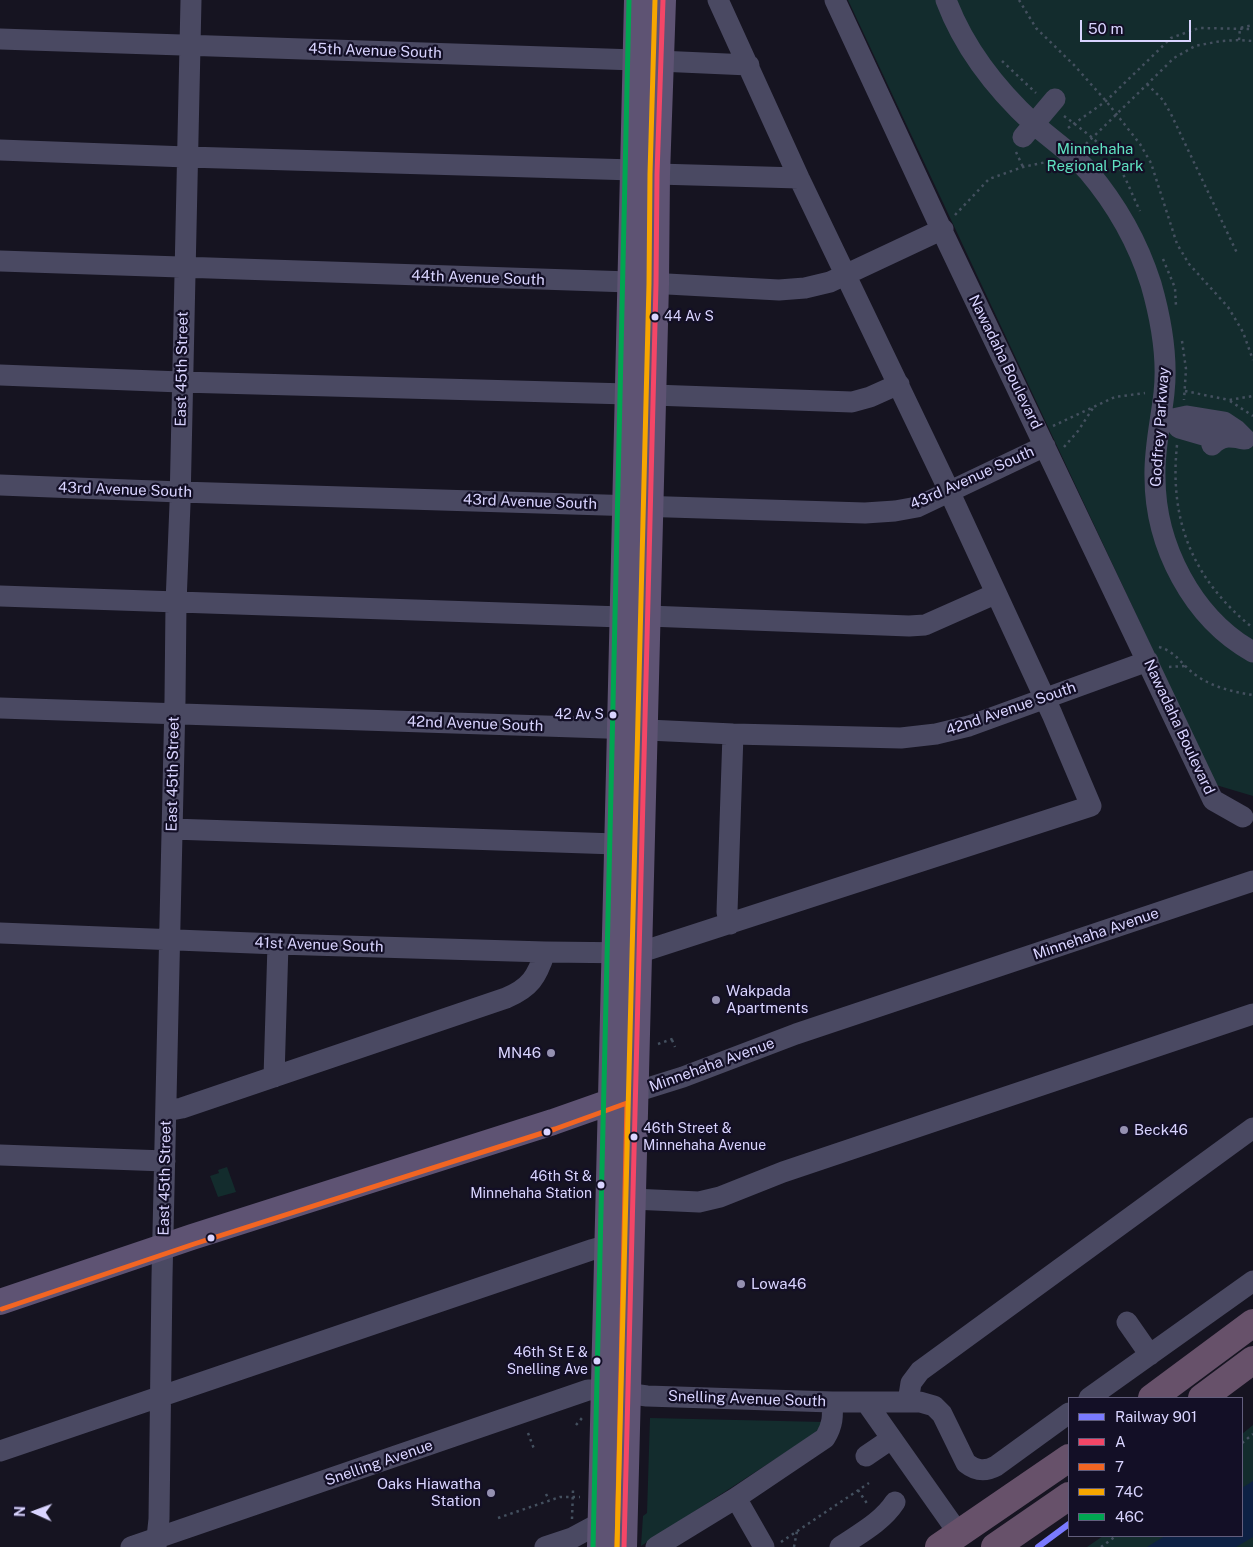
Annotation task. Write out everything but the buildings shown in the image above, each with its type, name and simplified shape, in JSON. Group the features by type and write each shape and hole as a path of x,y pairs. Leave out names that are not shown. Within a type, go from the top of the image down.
{"highway":[{"path":"1153,1397 1253,1323"},
{"path":"1203,1397 1253,1360"},
{"path":"949,1541 1068,1459"},
{"path":"995,1547 1068,1497"}],"main road":[{"path":"615,1392 606,1246 609,1102 626,953 641,394 656,284 636,60 637,0"},
{"path":"641,394 630,282 662,60 663,0"},
{"path":"624,1547 608,1530 615,1392 632,1199 635,1092 626,953 616,844 632,730"},
{"name":"Minnehaha Avenue","path":"0,1302 163,1247 553,1122 635,1092"}],"street":[{"name":"East 45th Street","path":"157,1542 190,0"},
{"path":"718,0 1045,700"},
{"name":"Nawadaha Boulevard","path":"835,0 948,223 1052,441 1153,658 1213,800 1243,817"},
{"name":"Godfrey Parkway","path":"943,6 987,74 1010,101 1029,131 1052,139 1078,160 1106,194 1126,226 1140,255 1160,319 1164,364 1164,392 1171,425 1155,477 1158,516 1169,553 1189,591 1209,616 1229,635 1253,652"},
{"name":"45th Avenue South","path":"0,39 662,60 749,65"},
{"path":"1029,131 1055,99"},
{"path":"0,150 800,178"},
{"name":"44th Avenue South","path":"0,261 630,282 779,290 805,288 830,282 948,223"},
{"path":"0,375 852,402 870,397 899,384"},
{"path":"1187,416 1224,422 1245,439 1219,438 1212,445 1210,437 1171,425 1187,416"},
{"name":"43rd Avenue South","path":"0,485 865,513 917,507 1052,441"},
{"path":"0,596 909,626 925,625 995,594"},
{"name":"42nd Avenue South","path":"0,708 732,734 901,738 936,734 969,726 1045,700 1153,658"},
{"name":"41st Avenue South","path":"0,933 169,938 278,944 626,953 730,924 1091,806 1045,700"},
{"path":"730,924 727,912 732,734"},
{"path":"172,829 616,844"},
{"name":"Minnehaha Avenue","path":"635,1092 683,1077 796,1034 1253,881"},
{"path":"274,1076 278,944"},
{"path":"166,1111 182,1108 512,996 525,988 534,979 545,952"},
{"path":"632,1199 699,1202 720,1197 783,1172 1253,1014"},
{"path":"908,1402 911,1383 920,1371 1253,1128"},
{"path":"0,1156 165,1161"},
{"path":"0,1451 606,1246"},
{"path":"1091,1397 1253,1281"},
{"path":"1127,1322 1150,1355"},
{"name":"Snelling Avenue","path":"131,1547 157,1542 588,1390 615,1392"},
{"name":"Snelling Avenue South","path":"615,1392 647,1396 832,1402 920,1402 934,1406 942,1414 961,1456 966,1463 980,1470 989,1470 996,1466 1068,1414"},
{"path":"656,1547 736,1498 825,1438 830,1430 833,1419 832,1402"},
{"path":"866,1402 891,1439 949,1541"},
{"path":"866,1456 891,1439"},
{"path":"736,1498 764,1547"},
{"path":"840,1547 881,1518 889,1511 894,1502"},
{"path":"545,1547 572,1538 608,1530"}],"path":[{"path":"1019,0 1036,28 1106,100 1140,144 1151,163 1172,231 1183,255 1228,307 1243,332 1253,360"},
{"path":"1240,28 1253,25"},
{"path":"1052,139 1106,100 1171,38 1199,28 1253,29"},
{"path":"1239,40 1240,28"},
{"path":"1079,150 1093,139 1174,58 1195,46 1221,40 1253,41"},
{"path":"1147,84 1163,100 1171,114 1237,254"},
{"path":"948,223 990,179 1023,167 1058,160"},
{"path":"1179,391 1229,400 1253,416"},
{"path":"1052,441 1094,407 1115,397 1152,393"},
{"path":"1229,400 1253,396"},
{"path":"1052,441 1078,431 1094,407"},
{"path":"1171,425 1175,485 1183,529 1190,549 1200,569 1221,598 1235,614 1253,628"},
{"path":"1153,658 1170,650 1185,666 1213,685 1253,695"},
{"path":"1153,658 1185,666"},
{"path":"651,1046 673,1039 675,1047"},
{"path":"528,1433 534,1449"},
{"path":"1243,1442 1253,1434"},
{"path":"773,1547 869,1483"},
{"path":"572,1538 573,1490"},
{"path":"546,1494 549,1500"},
{"path":"498,1518 560,1496 584,1497"},
{"path":"794,1547 797,1531"},
{"path":"1101,1547 1115,1537"}],"green space":[{"name":"Minnehaha Regional Park","path":"848,0 1253,0 1253,796 1216,785"},
{"path":"227,1167 236,1192 218,1197 210,1176 219,1173 218,1170"},
{"path":"650,1418 824,1422 814,1434 641,1546 643,1516 647,1513"},
{"path":"1253,1425 1253,1547 1087,1547 1102,1537 1243,1537 1243,1433"}],"water":[{"path":"1253,1481 1253,1537 1236,1547 1147,1547 1163,1537 1243,1537 1243,1487"}],"rail line":[{"name":"901","path":"1038,1547 1068,1525"}],"transit line":[{"name":"46C","path":"593,1547 629,0"},
{"name":"74C","path":"617,1547 655,0"},
{"name":"A","path":"624,1547 656,284 657,174 663,0"},
{"name":"7","path":"2,1309 194,1244 555,1129 627,1103 617,1547"}],"place":[{"name":"44 Av S","path":"655,317"},
{"name":"42 Av S","path":"613,715"},
{"name":"Wakpada Apartments","path":"716,1000"},
{"name":"MN46","path":"551,1053"},
{"name":"Beck46","path":"1124,1130"},
{"name":"46th Street & Minnehaha Avenue","path":"634,1137"},
{"name":"46th St & Minnehaha Station","path":"601,1185"},
{"name":"Lowa46","path":"741,1284"},
{"name":"46th St E & Snelling Ave","path":"597,1361"},
{"name":"Oaks Hiawatha Station","path":"491,1493"}]}
